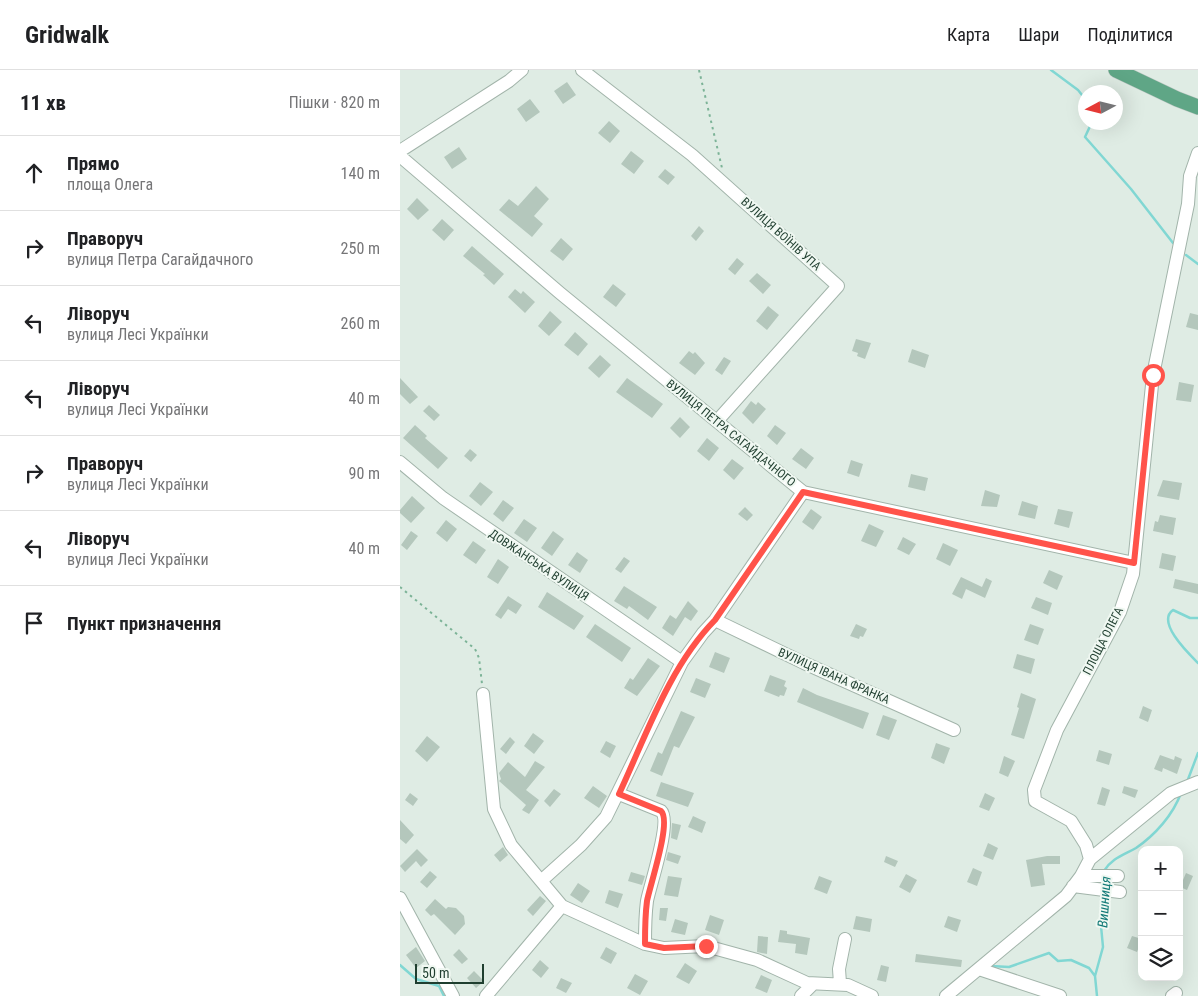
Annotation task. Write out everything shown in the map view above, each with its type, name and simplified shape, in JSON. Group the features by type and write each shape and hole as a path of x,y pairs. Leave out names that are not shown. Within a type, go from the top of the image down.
{"main road":[{"path":"1116,70 1159,92 1198,107"}],"street":[{"path":"400,150 510,81 522,70"},
{"name":"ВУЛИЦЯ ВОЇНІВ УПА","path":"582,70 692,155 838,286 717,421"},
{"name":"ПЛОЩА ОЛЕГА","path":"1090,859 1086,845 1072,821 1035,801 1034,790 1057,730 1120,612 1134,563 1153,375 1188,204 1190,176 1198,153"},
{"name":"ВУЛИЦЯ ПЕТРА САГАЙДАЧНОГО","path":"400,156 560,293 803,492 1134,563"},
{"name":"ДОВЖАНСЬКА ВУЛИЦЯ","path":"400,462 450,504 682,662"},
{"path":"541,881 599,826 619,794 644,737 682,662 715,620 803,492"},
{"name":"ВУЛИЦЯ ІВАНА ФРАНКА","path":"715,620 804,663 954,730"},
{"path":"483,694 494,809 512,845 562,906 645,944 664,948 706,946 757,960 813,984 840,983 872,996"},
{"path":"946,996 1066,896 1090,859 1171,793 1197,784"},
{"path":"619,794 661,811 665,818 661,846 648,898 645,944"},
{"path":"1095,883 1114,876"},
{"path":"1077,881 1095,883 1114,891"},
{"path":"400,898 453,996"},
{"path":"486,996 562,906"},
{"path":"840,983 839,969 846,939"},
{"path":"979,969 1060,996"},
{"path":"801,996 813,984"}],"path":[{"path":"699,70 726,185"},
{"path":"400,587 475,649 480,658 483,694"}],"building":[{"path":"567,82 576,95 563,104 554,91"},
{"path":"530,99 540,112 526,122 517,109"},
{"path":"609,121 620,131 610,143 598,133"},
{"path":"459,147 467,159 452,169 444,157"},
{"path":"631,151 644,161 634,174 621,164"},
{"path":"665,169 675,177 668,185 658,177"},
{"path":"536,186 549,199 534,216 543,224 532,237 499,210 509,199 518,206"},
{"path":"417,198 429,210 418,220 407,209"},
{"path":"442,219 454,230 444,241 432,230"},
{"path":"699,226 704,231 696,241 691,236"},
{"path":"561,238 573,249 563,261 550,251"},
{"path":"472,246 504,274 494,285 483,275 485,274 463,256"},
{"path":"737,258 744,264 735,275 728,269"},
{"path":"757,273 771,285 763,294 749,281"},
{"path":"613,284 626,294 616,307 603,297"},
{"path":"515,289 521,294 523,291 535,302 525,313 508,297"},
{"path":"768,306 779,315 767,330 756,321"},
{"path":"550,311 562,322 549,336 538,326"},
{"path":"1190,313 1198,315 1198,330 1186,327"},
{"path":"575,332 588,344 578,356 564,345"},
{"path":"856,339 871,343 865,359 857,356 858,353 852,351"},
{"path":"912,349 929,355 925,368 908,362"},
{"path":"689,351 693,354 695,352 705,363 695,375 679,363"},
{"path":"600,355 611,365 599,378 588,368"},
{"path":"724,357 731,361 722,375 715,370"},
{"path":"400,378 418,397 410,404 400,394"},
{"path":"627,378 663,404 652,418 616,392"},
{"path":"1179,382 1194,385 1191,402 1176,400"},
{"path":"751,401 756,405 758,402 766,409 753,424 742,413"},
{"path":"429,405 440,415 434,421 423,411"},
{"path":"680,417 690,427 680,438 670,428"},
{"path":"415,425 427,436 425,438 448,458 438,469 403,438"},
{"path":"775,425 786,433 777,445 767,436"},
{"path":"707,438 719,448 709,461 697,451"},
{"path":"801,448 814,458 806,469 792,459"},
{"path":"470,449 477,455 471,462 464,456"},
{"path":"732,459 744,468 734,480 723,470"},
{"path":"851,460 863,464 859,477 847,473"},
{"path":"911,474 928,478 925,491 908,487"},
{"path":"1163,480 1182,483 1179,500 1157,496"},
{"path":"480,482 493,492 481,506 469,496"},
{"path":"985,490 1000,495 997,507 981,506"},
{"path":"412,496 425,508 411,523 400,513 400,510"},
{"path":"503,500 514,508 503,522 493,514"},
{"path":"1022,501 1038,506 1035,519 1018,515"},
{"path":"745,507 753,515 747,521 738,514"},
{"path":"811,509 822,517 813,530 802,522"},
{"path":"1058,509 1073,512 1069,528 1054,524"},
{"path":"1160,515 1176,518 1173,535 1153,531 1155,521 1158,522"},
{"path":"524,519 537,528 527,542 514,533"},
{"path":"446,520 457,529 447,542 436,533"},
{"path":"869,524 884,531 876,547 861,541"},
{"path":"411,531 418,536 407,550 401,545"},
{"path":"553,531 564,539 552,556 541,548"},
{"path":"903,537 916,544 909,555 897,549"},
{"path":"473,541 486,550 476,564 463,555"},
{"path":"943,543 958,550 950,566 936,559"},
{"path":"577,552 588,560 580,573 568,565"},
{"path":"1162,553 1176,556 1173,571 1159,568"},
{"path":"624,557 630,561 621,573 615,569"},
{"path":"498,559 509,567 498,584 487,577"},
{"path":"1049,570 1063,576 1057,590 1043,583"},
{"path":"961,577 982,587 986,578 992,581 985,598 966,589 962,599 952,594"},
{"path":"1175,579 1198,584 1198,594 1173,588"},
{"path":"624,586 657,607 648,620 629,606 627,609 614,601"},
{"path":"547,592 584,616 574,630 538,607"},
{"path":"508,596 522,605 516,614 508,609 501,619 495,615"},
{"path":"1036,597 1052,603 1048,615 1031,608"},
{"path":"688,601 698,611 691,621 685,617 673,636 662,628 670,615 676,619"},
{"path":"595,624 631,648 622,662 586,637"},
{"path":"856,624 867,629 863,637 860,636 859,639 850,636"},
{"path":"1030,624 1044,629 1038,645 1024,640"},
{"path":"715,652 730,658 724,673 709,667"},
{"path":"1017,654 1035,659 1031,674 1013,668"},
{"path":"648,658 660,666 637,696 624,688 630,678 633,680"},
{"path":"770,675 786,681 784,686 787,688 784,696 780,695 779,697 764,691"},
{"path":"696,678 711,684 705,698 690,692"},
{"path":"803,688 817,695 869,713 863,729 797,702"},
{"path":"1021,693 1036,699 1024,739 1011,735 1019,708 1017,707"},
{"path":"1143,706 1152,710 1148,722 1139,718"},
{"path":"681,711 695,717 679,748 674,746 662,776 650,771 658,752 662,754"},
{"path":"883,715 897,720 889,740 876,735"},
{"path":"533,733 544,741 534,754 524,746"},
{"path":"427,736 440,747 427,762 415,751"},
{"path":"510,737 515,742 506,754 500,749"},
{"path":"606,741 616,746 610,758 600,752"},
{"path":"936,743 950,748 944,764 931,758"},
{"path":"1099,750 1112,754 1109,765 1096,761"},
{"path":"1160,755 1174,760 1175,756 1182,759 1177,774 1163,768 1162,772 1154,769"},
{"path":"1004,756 1015,761 1008,777 999,773"},
{"path":"535,761 545,767 526,790 539,800 529,814 522,810 526,805 499,781 501,779 499,773 508,762 525,777"},
{"path":"661,782 694,793 688,807 656,796"},
{"path":"593,786 607,796 599,808 584,798"},
{"path":"1124,786 1138,790 1135,798 1122,793"},
{"path":"1102,787 1110,790 1105,806 1097,804"},
{"path":"554,789 561,794 550,807 544,801"},
{"path":"410,793 418,799 413,806 405,800"},
{"path":"985,793 995,798 989,811 979,807"},
{"path":"693,816 706,822 702,833 688,827"},
{"path":"400,820 414,835 406,844 400,839"},
{"path":"672,823 681,825 677,840 671,838"},
{"path":"988,843 998,848 993,860 983,856"},
{"path":"503,847 508,855 500,862 494,855"},
{"path":"417,849 428,860 421,867 416,861 405,872 400,866"},
{"path":"668,852 681,856 678,864 666,860"},
{"path":"886,856 898,861 895,867 884,862"},
{"path":"1047,856 1060,856 1060,864 1042,864 1045,885 1031,887 1026,860"},
{"path":"973,868 982,872 977,886 967,882"},
{"path":"430,871 437,877 427,888 420,882"},
{"path":"631,872 645,876 642,885 628,881"},
{"path":"1186,873 1193,876 1187,890 1183,888 1183,880"},
{"path":"906,874 917,880 910,893 899,887"},
{"path":"668,876 682,878 678,897 664,895"},
{"path":"819,876 832,881 827,894 814,889"},
{"path":"578,883 590,891 582,903 570,895"},
{"path":"609,890 623,894 618,908 605,903"},
{"path":"540,896 546,901 533,916 527,910"},
{"path":"435,899 446,909 448,907 456,908 464,916 465,924 455,935 434,914 431,916 425,910"},
{"path":"660,908 668,908 666,921 659,920"},
{"path":"710,915 724,920 719,935 705,930"},
{"path":"856,916 872,919 870,932 853,929"},
{"path":"948,916 961,920 957,932 944,927"},
{"path":"675,919 688,923 685,935 671,932"},
{"path":"780,930 787,931 787,934 810,938 807,955 795,953 796,944 778,942"},
{"path":"758,936 768,937 767,954 757,952"},
{"path":"1132,936 1138,938 1137,952 1127,948"},
{"path":"416,947 425,961 416,968 406,955"},
{"path":"606,947 617,953 611,964 600,958"},
{"path":"459,949 468,959 462,964 453,955"},
{"path":"916,954 962,960 961,967 915,962"},
{"path":"540,960 549,968 541,978 532,970"},
{"path":"685,963 697,971 689,984 676,977"},
{"path":"881,965 889,967 886,982 877,980"},
{"path":"474,971 484,981 476,988 467,978"},
{"path":"635,974 648,981 640,995 627,988"},
{"path":"761,975 772,980 767,993 755,988"},
{"path":"561,978 572,983 566,993 556,988"}],"waterway":[{"path":"1051,70 1078,90"},
{"path":"1088,130 1085,137 1131,189 1173,243"},
{"path":"1186,255 1198,264"},
{"name":"Вишниця","path":"1198,618 1190,618 1173,610 1169,615 1168,622 1175,637 1198,663"},
{"name":"Вишниця","path":"1187,782 1198,753"},
{"name":"Вишниця","path":"1104,871 1114,860 1136,848 1156,831 1168,817 1181,793"},
{"name":"Вишниця","path":"1097,996 1095,976 1103,947 1101,926 1105,894"},
{"path":"991,966 1009,967 1049,953 1058,961 1071,960 1089,968 1095,976"},
{"path":"400,965 416,979 439,986 444,996"}],"route":[{"path":"706,946 695,945 681,948 664,948 645,944 645,916 661,846 665,818 664,813 661,811 619,794 644,737 682,662 715,620 803,492 1134,563 1144,447 1153,375"}]}
